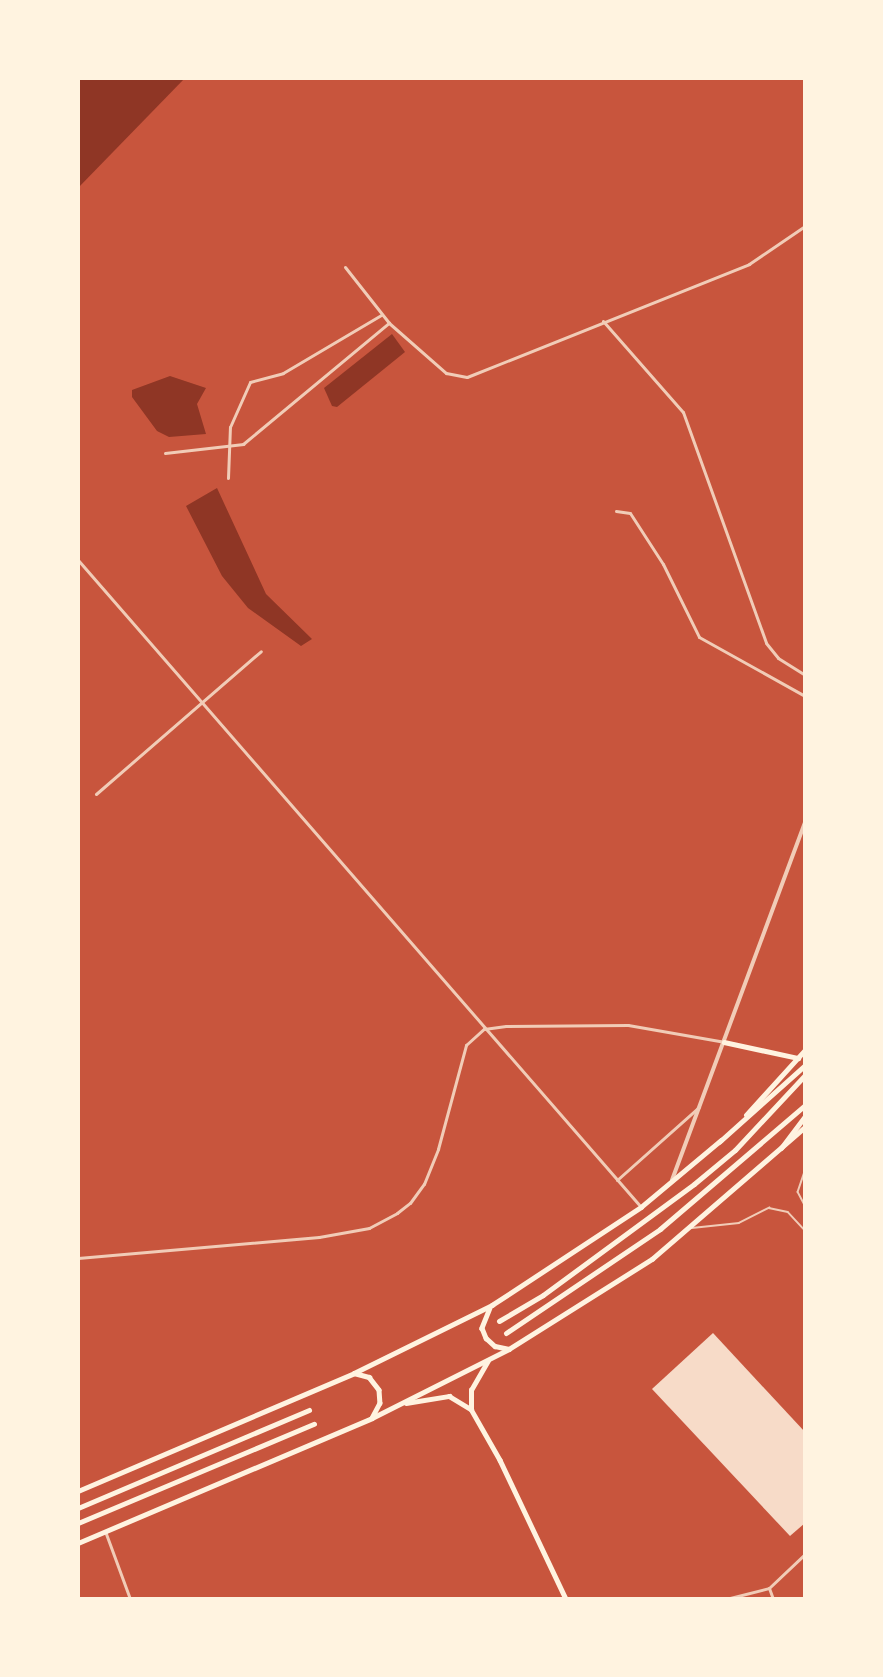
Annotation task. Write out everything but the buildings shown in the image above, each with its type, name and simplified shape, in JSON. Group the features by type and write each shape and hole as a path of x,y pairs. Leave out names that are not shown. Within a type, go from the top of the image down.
{"highway":[{"path":"718,1142 805,1065"},
{"path":"499,1321 561,1282 694,1184 735,1150 805,1075"},
{"path":"506,1333 660,1229 805,1105"},
{"path":"781,1148 805,1116"},
{"path":"78,1508 309,1410"},
{"path":"78,1523 315,1424"}],"main road":[{"path":"724,1042 798,1058"},
{"path":"78,1491 354,1372 492,1305 641,1207 718,1142 805,1050"},
{"path":"78,1543 372,1418 510,1349 652,1259 691,1228 805,1127"},
{"path":"492,1305 483,1318 486,1338 495,1346 510,1349"},
{"path":"488,1359 471,1390 471,1409 500,1460 566,1599"},
{"path":"354,1372 369,1377 379,1390 380,1402 372,1418"},
{"path":"400,1404 449,1396 471,1409"}],"street":[{"path":"345,267 388,323 446,373 467,377 749,264 805,226"},
{"path":"228,478 230,427 250,382 283,373 381,315"},
{"path":"603,321 683,412 766,643 778,658 805,675"},
{"path":"165,453 243,444 255,436 293,399 388,323"},
{"path":"616,511 630,513 663,564 699,637 805,696"},
{"path":"78,560 421,950 484,1029 641,1207"},
{"path":"96,794 261,651"},
{"path":"672,1181 805,823"},
{"path":"78,1258 319,1237 369,1228 397,1213 410,1203 424,1184 438,1149 466,1045 484,1029 506,1026 628,1025 724,1042"},
{"path":"617,1180 700,1106"},
{"path":"105,1531 130,1599"},
{"path":"726,1599 769,1588 805,1554"},
{"path":"769,1588 772,1599"}],"lane":[{"path":"805,1172 798,1192 805,1204"},
{"path":"691,1228 739,1223 769,1208 788,1212 805,1230"}],"shaded area":[{"path":"78,78 185,78 78,188"},
{"path":"392,334 405,352 337,407 332,406 324,388"},
{"path":"170,376 206,388 197,404 206,434 169,437 157,431 132,397 132,390"},
{"path":"217,488 266,594 312,639 301,646 248,608 222,576 186,506"}]}
